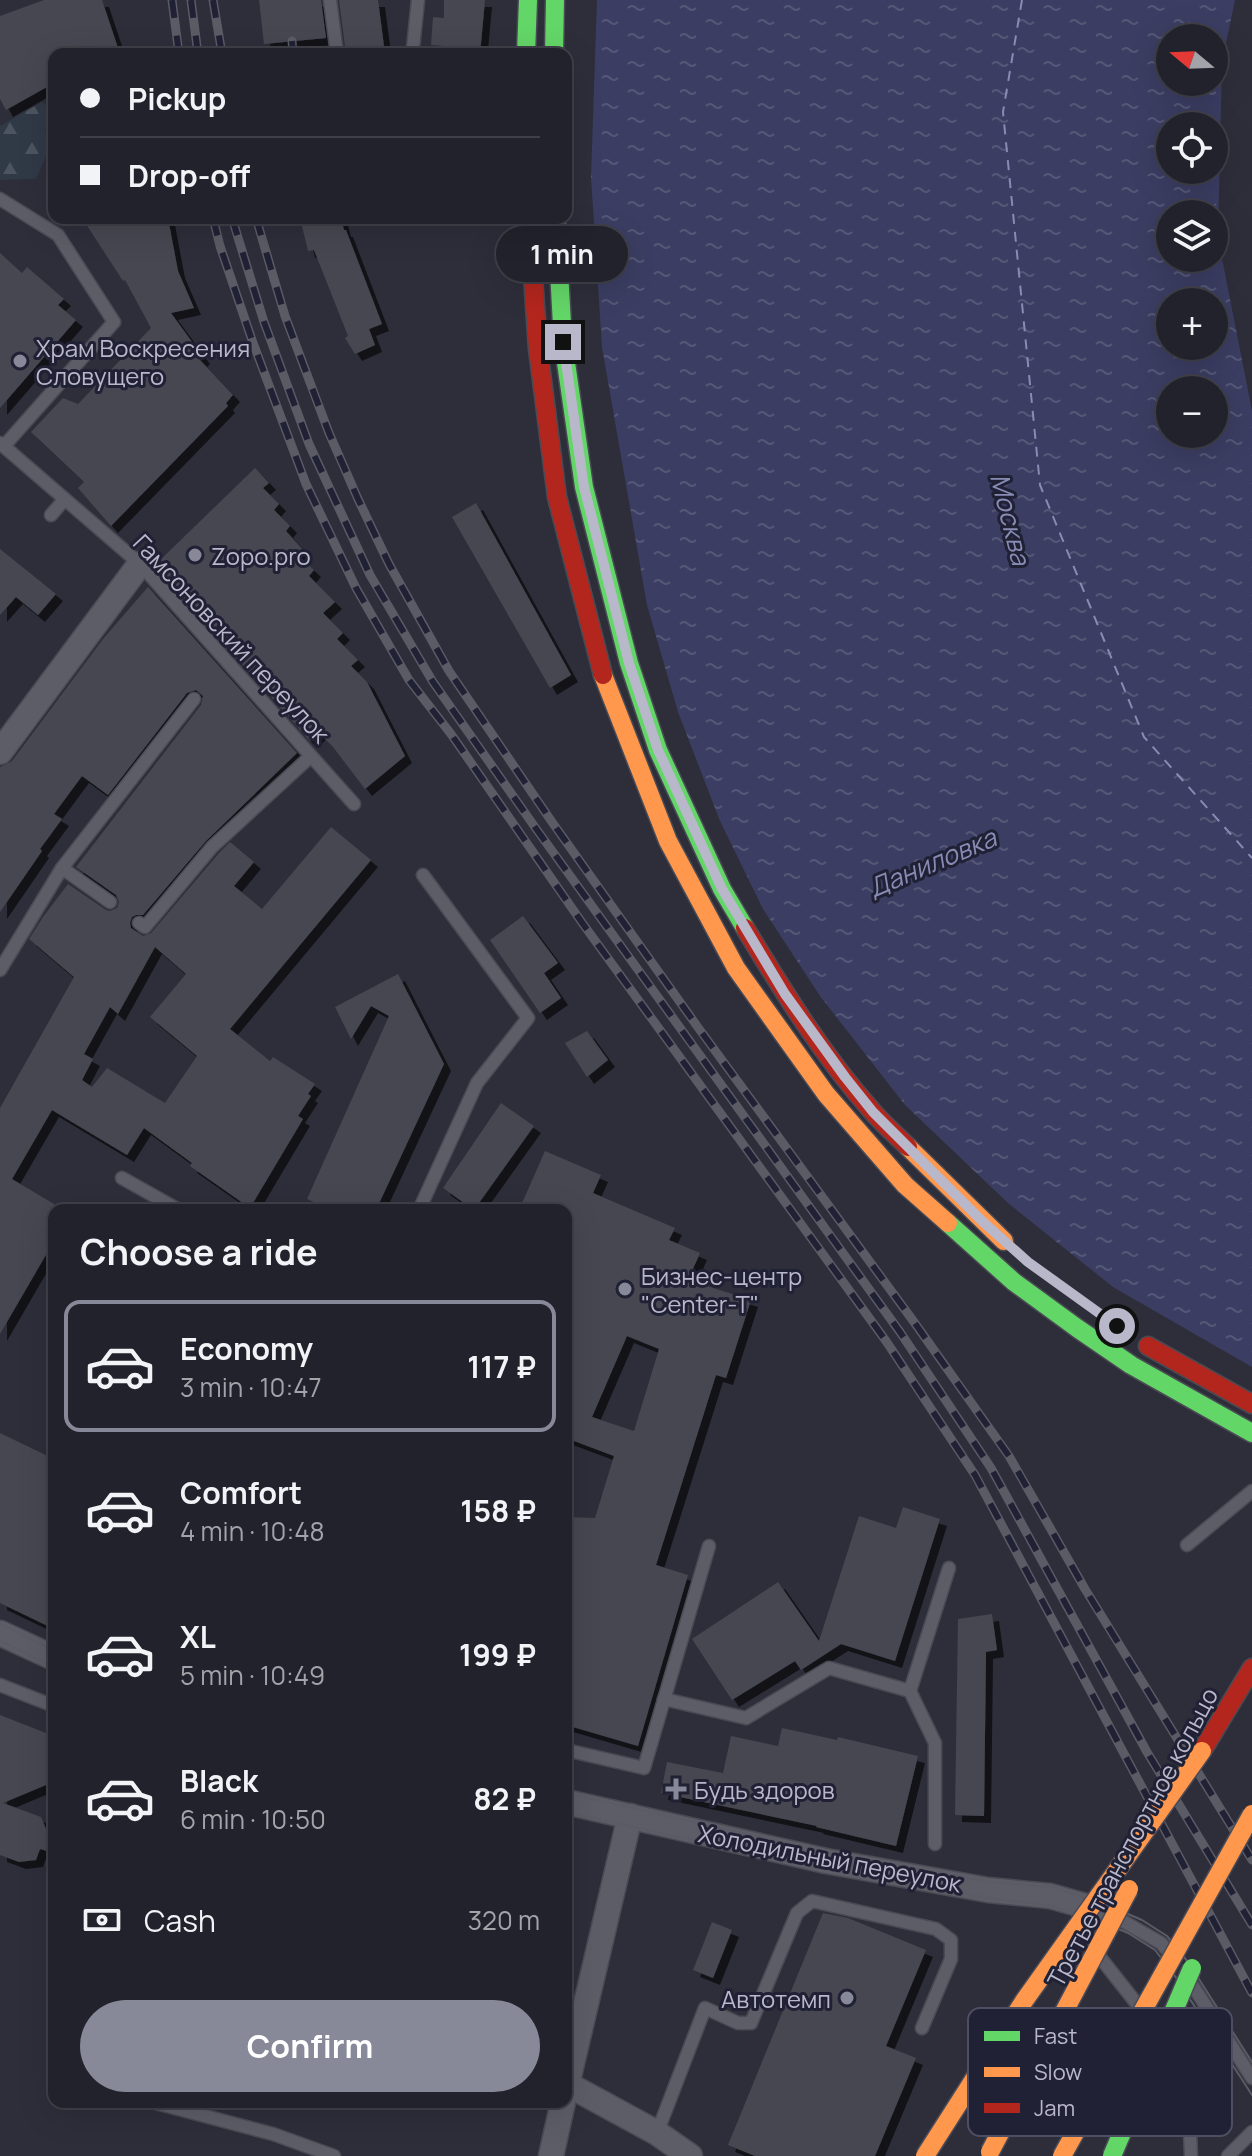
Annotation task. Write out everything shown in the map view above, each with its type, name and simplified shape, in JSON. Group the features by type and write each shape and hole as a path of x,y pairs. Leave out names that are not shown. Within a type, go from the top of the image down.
{"main road":[{"path":"526,48 528,0"},
{"path":"554,48 555,0"},
{"path":"529,224 538,349 557,497 599,664 668,841 736,968 826,1094 905,1185 1014,1282 1088,1335 1131,1365 1252,1433"},
{"path":"556,224 563,342 584,487 629,663 658,750 722,889 785,994 873,1112 1016,1252"},
{"path":"1130,1335 1252,1404"},
{"name":"Третье транспортное кольцо","path":"1067,2008 1202,1751 1252,1668"},
{"path":"1020,2008 1202,1751"},
{"path":"1144,2008 1252,1814"},
{"path":"1209,1928 1252,1828"},
{"path":"1175,2008 1197,1957"},
{"path":"925,2156 968,2084"},
{"name":"Третье транспортное кольцо","path":"989,2155 999,2136"},
{"path":"1062,2156 1073,2136"},
{"path":"1112,2156 1121,2136"}],"street":[{"path":"0,752 143,561"},
{"path":"0,1633 48,1655"},
{"name":"Холодильный переулок","path":"572,1803 826,1861 988,1890 1050,1896 1096,1909"},
{"path":"572,2062 630,1816"},
{"path":"572,2095 657,2133 690,2156"},
{"path":"551,2156 562,2108"}],"lane":[{"path":"330,0 336,48"},
{"path":"413,48 418,0"},
{"path":"0,199 58,235 114,322 2,444"},
{"name":"Гамсоновский переулок","path":"2,444 64,500 143,561 354,804"},
{"path":"51,515 64,500"},
{"path":"0,970 62,868 194,699"},
{"path":"139,923 145,927 212,847 311,756"},
{"path":"62,868 110,902"},
{"path":"422,1204 477,1083 528,1018 423,875"},
{"path":"122,1178 168,1204"},
{"path":"1187,1545 1252,1491"},
{"path":"572,1751 644,1768 709,1546"},
{"path":"935,1844 935,1743 910,1691 949,1568"},
{"path":"664,1699 746,1718 829,1668 910,1691"},
{"path":"0,1685 48,1704"},
{"path":"1050,1896 1140,2008"},
{"path":"657,2133 705,2008 738,2023 751,2023 797,1913 812,1901 936,1929 951,1940 951,1959 922,2028"},
{"path":"1096,1909 1161,1943 1207,2008"},
{"path":"1232,2047 1252,2078"},
{"path":"175,2108 273,2134 334,2156"},
{"path":"1228,2156 1252,2132"},
{"path":"1190,2136 1191,2156"}],"green space":[{"path":"42,102 48,108 48,127 45,129 48,151 36,179 0,180 0,126"}],"water":[{"path":"597,0 1235,0 1228,34 1228,24 1156,24 1156,96 1221,96 1221,112 1156,112 1156,184 1219,184 1219,200 1156,200 1156,272 1225,272 1228,288 1156,288 1156,360 1228,360 1228,289 1252,411 1252,1367 1113,1287 1008,1203 905,1105 820,996 763,909 720,821 678,712 647,605 602,347 591,177"}],"building":[{"path":"44,0 102,0 118,48 48,48 48,86 6,110 0,99 0,16"},
{"path":"259,0 321,0 326,38 264,44"},
{"path":"339,0 378,0 384,48 345,48"},
{"path":"444,0 485,0 481,48 431,45 433,17 444,18"},
{"path":"86,224 169,224 178,271 194,308 171,313 203,357 200,360 233,395 226,403 228,406 111,526 78,488 84,482 31,432 63,398 78,404 151,328"},
{"path":"301,224 342,224 382,324 369,329 375,345 355,354 345,338 348,336 314,250 308,251"},
{"name":"Храм Воскресения Словущего","path":"0,253 22,273 27,267 64,299 58,305 76,320 0,408"},
{"path":"255,468 269,483 263,488 279,504 274,510 290,526 286,531 304,551 299,556 314,570 309,576 335,602 323,613 343,633 337,639 358,660 351,666 367,682 405,756 365,789 319,733 310,741 155,565"},
{"path":"476,503 571,675 550,688 452,517"},
{"path":"0,549 56,594 38,615 16,597 0,615"},
{"path":"148,587 297,753 206,841 143,915 132,917 131,928 143,936 151,933 230,842 254,862 234,886 262,909 331,827 371,860 230,1029 270,1061 273,1057 315,1084 298,1116 303,1119 252,1204 244,1204 190,1166 192,1163 144,1128 127,1155 52,1110 12,1179 54,1204 48,1204 48,1251 0,1334 0,1108 74,977 29,939 68,884 106,910 117,908 119,902 116,895 76,867 201,705 203,696 196,690 187,693 108,795 82,776 54,814 62,819 0,912 0,767 12,761 103,639","holes":["155,947 186,974 150,1017 197,1056 165,1103 107,1068 92,1087 82,1080 93,1059 84,1054 110,1007 118,1014"]},
{"path":"523,916 558,963 544,973 561,998 540,1013 490,940"},
{"path":"398,974 444,1064 379,1204 318,1204 307,1199 389,1016 371,1006 351,1039 335,1007"},
{"path":"587,1031 608,1060 587,1077 565,1043"},
{"path":"501,1103 534,1126 478,1204 466,1204 443,1188"},
{"path":"545,1151 601,1175 593,1193 675,1228 669,1240 700,1253 688,1280 751,1300 726,1378 716,1375 656,1565 688,1575 638,1746 572,1727 572,1517 595,1518 614,1456 572,1440 572,1204 522,1204","holes":["627,1336 659,1349 634,1431 592,1417"]},
{"path":"0,1433 48,1456 48,1626 0,1603"},
{"path":"903,1507 940,1519 895,1661 841,1644 801,1670 795,1661 732,1700 692,1639 778,1582 819,1641 859,1516 896,1528"},
{"path":"992,1614 997,1650 986,1652 984,1816 955,1815 958,1619"},
{"path":"0,1715 48,1734 46,1785 3,1803 41,1817 48,1834 48,1851 40,1849 36,1860 19,1862 0,1855"},
{"path":"782,1728 837,1740 838,1737 918,1756 896,1846 661,1793 667,1762 723,1773 731,1736 778,1746"},
{"name":"Автотемп","path":"823,1913 848,1918 926,1950 886,2046 916,2058 875,2156 755,2156 728,2145"},
{"path":"712,1922 732,1930 713,1978 693,1970"}],"ferry route":[{"path":"1022,0 1003,112 1040,485 1144,737 1252,858"}],"tram line":[{"path":"0,1624 48,1647"},
{"path":"0,1641 48,1664"},
{"path":"572,1794 827,1852 990,1882 1052,1887 1107,1905 1142,1920 1167,1936 1217,2008"},
{"path":"572,1813 823,1869 988,1898 1048,1905 1092,1918 1128,1933 1155,1950 1196,2008"},
{"path":"1232,2031 1252,2062"},
{"path":"1232,2064 1252,2095"}],"railway":[{"path":"172,0 178,48"},
{"path":"191,0 197,48"},
{"path":"213,0 221,48"},
{"path":"292,41 293,48"},
{"path":"214,224 252,340 306,484 356,588 409,680 451,734 583,924 886,1341 975,1475 1252,1993"},
{"path":"234,224 264,322 309,444 370,575 433,682 900,1332 991,1468 1147,1752 1252,1925"},
{"path":"258,224 285,316 329,433 389,564 449,671 697,1026 1009,1456 1085,1589 1252,1860"}],"traffic: fast":[{"path":"526,48 528,0"},
{"path":"554,48 555,0"},
{"path":"556,224 563,342 584,487 629,663 658,750 722,889 745,928"},
{"path":"948,1223 1014,1282 1077,1328 1131,1365 1252,1433"},
{"path":"1175,2008 1192,1968"},
{"path":"1112,2156 1121,2136"}],"traffic: slow":[{"path":"603,675 668,841 736,968 826,1094 905,1185 948,1223"},
{"path":"908,1147 1004,1241"},
{"path":"1020,2008 1202,1751"},
{"path":"1144,2008 1252,1814"},
{"path":"1066,2008 1129,1889"},
{"path":"925,2156 968,2089"},
{"path":"990,2152 998,2136"},
{"path":"1062,2156 1073,2136"}],"traffic: jam":[{"path":"529,224 538,349 557,497 603,675"},
{"path":"745,928 820,1046 876,1116 908,1147"},
{"path":"1148,1346 1252,1404"},
{"path":"1202,1751 1252,1668"}],"place":[{"name":"Храм Воскресения Словущего","path":"20,361"},
{"name":"Zopo.pro","path":"195,555"},
{"name":"Бизнес-центр \"Center-T\"","path":"625,1289"},
{"name":"Будь здоров","path":"676,1789"},
{"name":"Автотемп","path":"847,1998"}],"route":[{"path":"563,342 584,487 629,663 658,750 722,889 785,994 873,1112 982,1221 1028,1262 1117,1326"}],"water label":[{"name":"Москва","path":"1011,519"},
{"name":"Даниловка","path":"932,862"}]}
